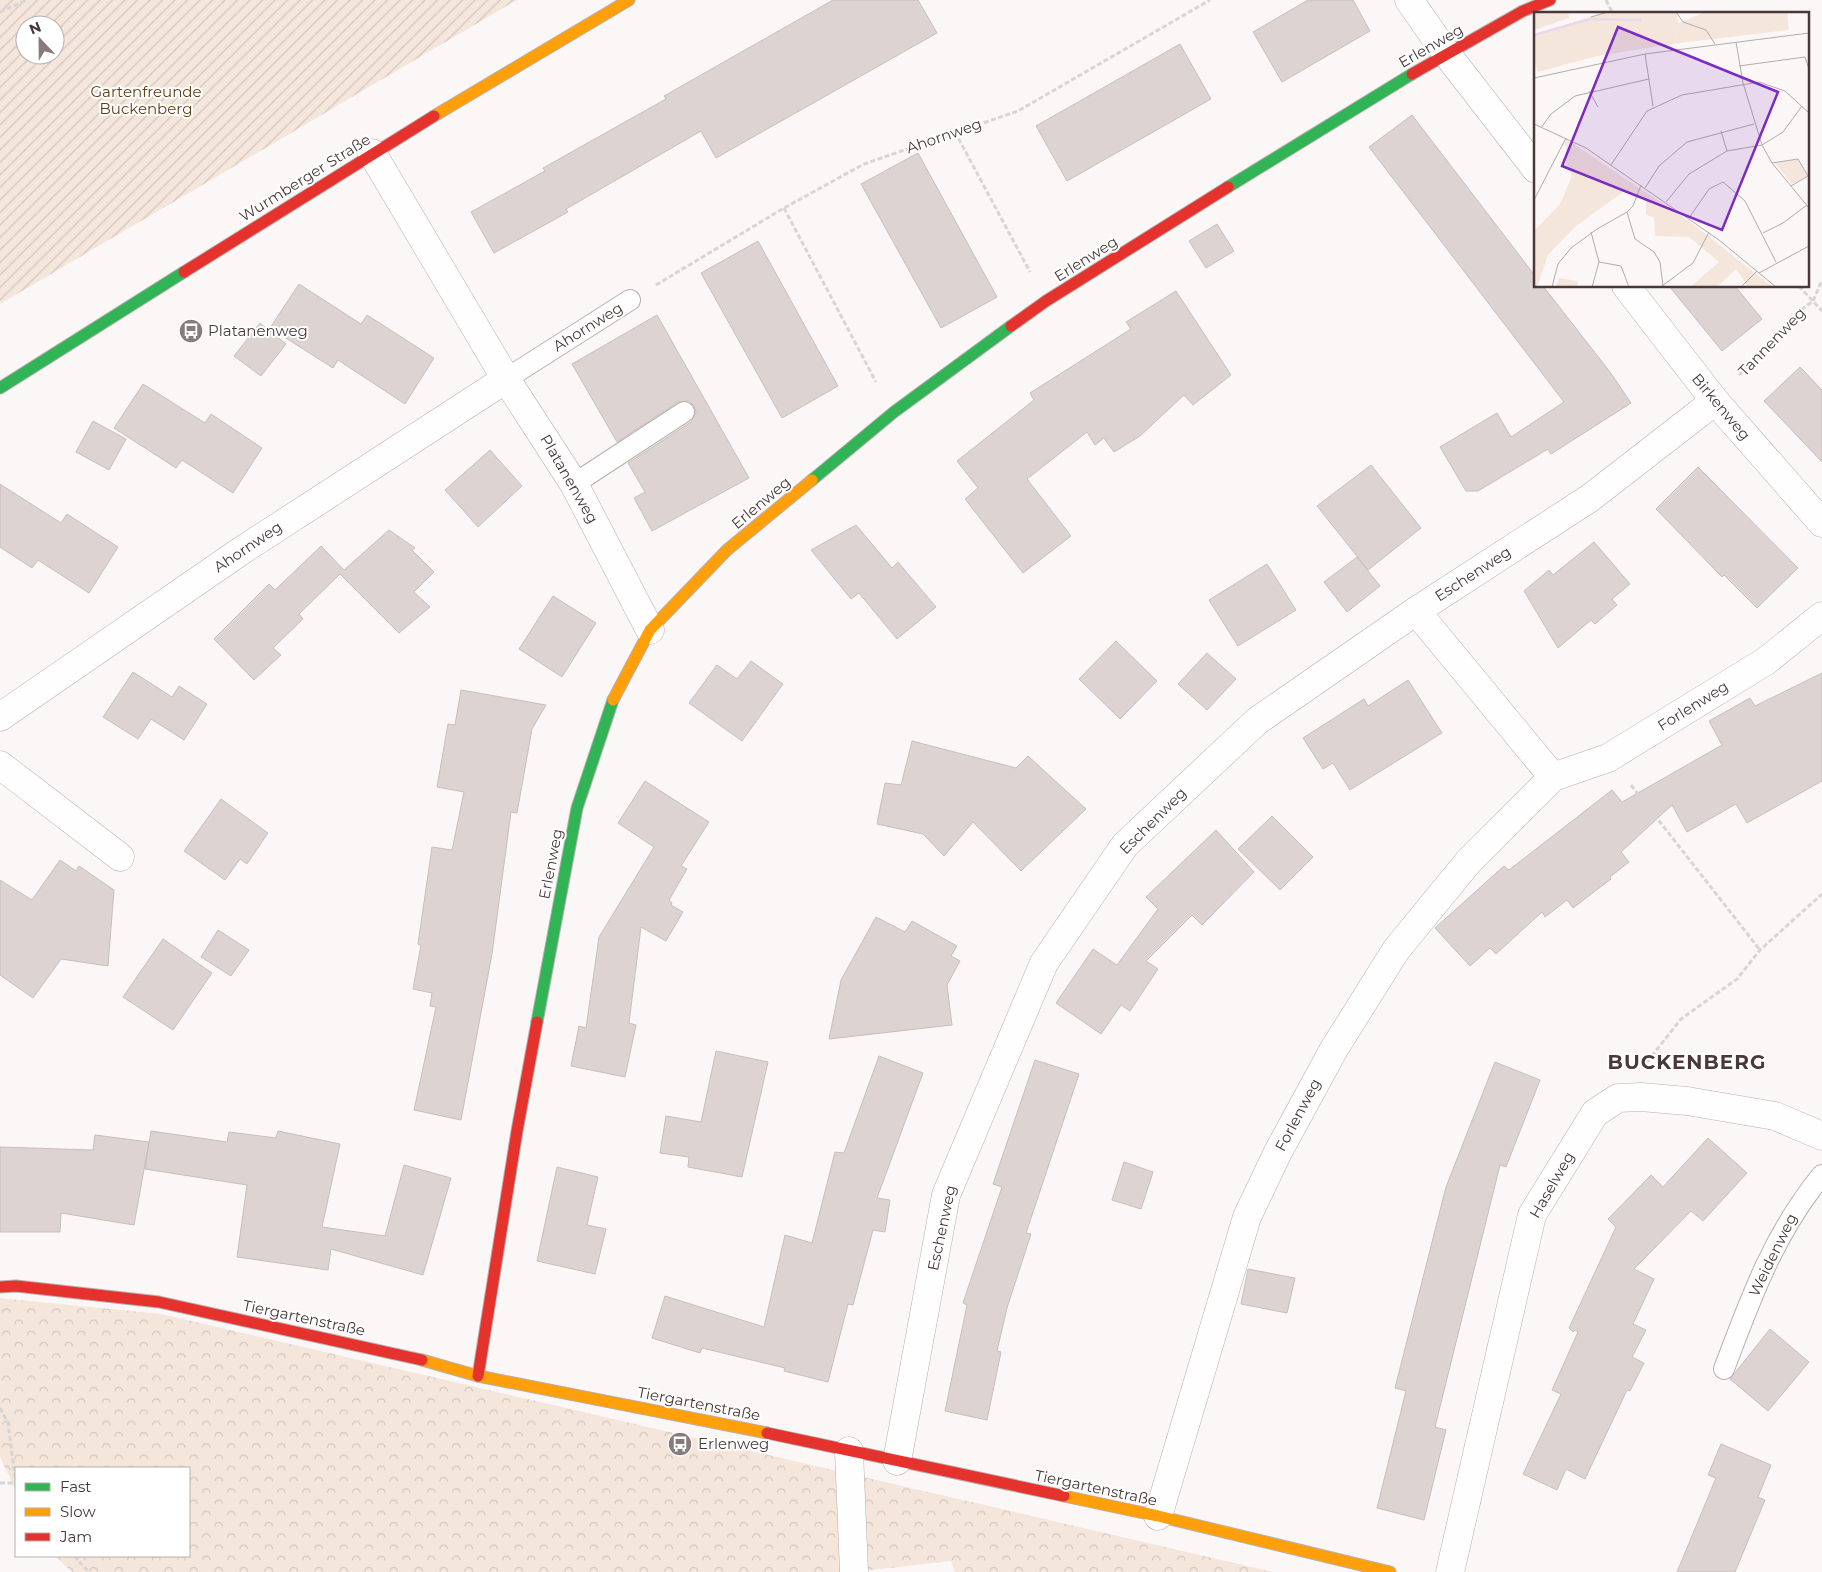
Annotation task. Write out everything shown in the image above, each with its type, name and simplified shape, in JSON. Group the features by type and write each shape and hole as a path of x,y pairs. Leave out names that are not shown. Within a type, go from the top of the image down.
{"street":[{"name":"Wurmberger Straße","path":"0,388 372,153 630,0"},
{"path":"1409,0 1446,53 1534,166"},
{"name":"Erlenweg","path":"478,1376 517,1131 577,808 611,703 650,630 727,550 894,412 1030,313 1336,119 1446,53 1523,11 1550,0"},
{"name":"Platanenweg","path":"372,153 506,379 574,484 650,630"},
{"name":"Birkenweg","path":"1628,288 1715,401 1822,523"},
{"name":"Ahornweg","path":"0,717 242,550 506,379"},
{"name":"Eschenweg","path":"897,1461 946,1195 1044,963 1125,845 1257,721 1416,612 1590,498 1715,401"},
{"path":"1416,612 1553,777"},
{"name":"Forlenweg","path":"1158,1516 1247,1217 1278,1152 1334,1049 1396,950 1469,860 1553,777 1608,758 1766,661 1822,616"},
{"path":"0,765 120,857"},
{"path":"1618,1098 1641,1097 1686,1101 1775,1116 1822,1136"},
{"name":"Haselweg","path":"1450,1572 1532,1215 1595,1113 1618,1098"},
{"name":"Tiergartenstraße","path":"0,1287 16,1286 159,1302 392,1352 478,1376 1158,1516 1390,1572"},
{"path":"849,1451 854,1572"}],"lane":[{"name":"Ahornweg","path":"506,379 630,300"},
{"path":"574,484 684,412"},
{"name":"Weidenweg","path":"1724,1369 1762,1270 1799,1203 1822,1175"}],"path":[{"path":"0,12 27,0"},
{"name":"Ahornweg","path":"630,300 784,208 864,164 1018,112 1210,0"},
{"path":"1606,0 1612,12"},
{"path":"955,132 1022,259"},
{"path":"784,208 864,360"},
{"name":"Tannenweg","path":"1715,401 1800,311 1813,301 1822,280"},
{"path":"1801,288 1822,311"},
{"path":"1608,758 1760,950"},
{"path":"1618,1098 1681,1019 1737,979 1760,950 1822,894"},
{"path":"0,1408 8,1423 15,1484 0,1483"},
{"path":"75,1557 88,1572"}],"green space":[{"name":"Gartenfreunde Buckenberg","path":"0,0 517,0 0,304"},
{"path":"0,1298 161,1314 1273,1572 955,1572 951,1561 854,1572 72,1572 56,1557 190,1557 190,1467 15,1467 15,1489 0,1457"}],"building":[{"path":"833,0 918,0 937,33 716,158 701,131 566,209 568,212 494,253 471,212 545,171 543,168 666,99 664,96"},
{"path":"1308,0 1353,0 1370,31 1282,82 1253,32"},
{"path":"1180,44 1211,99 1067,181 1036,126"},
{"path":"1412,115 1534,274 1534,288 1545,288 1610,372 1631,403 1551,454 1548,449 1478,491 1466,491 1440,447 1497,413 1511,437 1564,402 1369,147"},
{"path":"918,153 997,297 941,328 861,184"},
{"path":"1217,224 1234,251 1206,268 1189,241"},
{"path":"758,241 838,386 782,418 701,273"},
{"path":"299,284 361,324 367,315 434,358 405,404 338,360 333,368 270,328"},
{"path":"1671,288 1737,288 1762,319 1722,351"},
{"path":"1176,291 1231,375 1193,405 1184,395 1140,436 1114,452 1104,438 1095,445 1087,432 1027,479 1071,536 1023,573 965,499 978,488 957,461 1034,400 1030,393 1131,329 1126,322"},
{"path":"657,315 749,478 652,531 634,498 645,492 628,463 691,422 696,412 694,406 689,401 678,402 617,442 572,364"},
{"path":"260,323 286,344 261,376 234,356"},
{"path":"1800,367 1822,390 1822,462 1764,401"},
{"path":"143,384 205,423 211,414 262,448 233,493 182,460 176,468 114,428"},
{"path":"93,421 126,439 109,470 76,452"},
{"path":"490,450 522,486 478,527 445,490"},
{"path":"1371,465 1421,528 1368,570 1317,506"},
{"path":"1698,467 1798,568 1757,608 1724,575 1722,577 1656,509"},
{"path":"0,484 61,523 67,514 118,547 89,593 38,560 32,568 0,547"},
{"path":"856,525 892,568 898,562 936,607 897,639 859,593 851,599 811,550"},
{"path":"389,530 415,548 412,550 434,572 414,592 430,607 399,633 340,574 299,614 303,619 273,648 281,655 254,680 214,639 269,584 275,590 321,546 344,570"},
{"path":"1594,542 1630,584 1612,599 1617,605 1595,624 1591,620 1558,648 1524,591 1549,570 1553,575"},
{"path":"1357,557 1380,586 1347,612 1324,582"},
{"path":"1267,564 1296,610 1238,646 1209,600"},
{"path":"553,596 596,623 562,677 519,649"},
{"path":"1116,641 1157,681 1120,719 1079,679"},
{"path":"1207,653 1236,679 1207,710 1178,684"},
{"path":"751,661 783,684 742,741 689,703 717,665 737,679"},
{"path":"133,672 172,697 179,686 207,704 184,740 151,719 138,739 103,717"},
{"path":"1822,673 1822,781 1747,823 1736,804 1687,832 1672,805 1621,852 1629,862 1610,877 1611,879 1573,908 1567,900 1545,917 1542,912 1496,954 1490,948 1470,966 1435,928 1504,866 1509,870 1612,790 1622,802 1722,745 1709,721 1750,698 1755,706"},
{"path":"1408,680 1442,733 1350,790 1333,763 1323,769 1303,738 1364,699 1368,706"},
{"path":"461,690 546,705 532,729 517,813 511,812 492,954 461,1120 414,1110 436,1007 430,1006 432,993 413,989 421,945 418,944 432,847 452,850 464,792 437,787 448,724 455,725"},
{"path":"912,741 1016,768 1028,756 1086,809 1021,871 973,822 944,856 923,834 877,824 885,783 901,785"},
{"path":"645,781 709,822 681,866 687,869 669,900 672,903 671,905 683,912 666,941 641,927 629,1023 636,1025 625,1077 571,1066 579,1026 586,1028 599,937 654,847 618,823"},
{"path":"221,799 268,833 247,864 240,859 225,880 184,851"},
{"path":"1272,816 1313,857 1280,890 1238,849"},
{"path":"1216,830 1254,872 1202,925 1192,915 1146,961 1158,969 1130,1011 1121,1005 1101,1034 1056,1003 1093,949 1117,965 1158,909 1146,897"},
{"path":"60,860 76,871 79,866 114,890 108,966 61,959 33,998 0,975 0,880 32,900"},
{"path":"876,917 905,932 912,921 957,946 951,956 960,961 947,985 952,1025 829,1039 841,980"},
{"path":"218,930 249,950 231,976 201,957"},
{"path":"163,939 212,973 173,1030 123,997"},
{"path":"716,1051 768,1062 742,1177 688,1167 689,1157 660,1153 666,1116 701,1122"},
{"path":"879,1056 923,1073 877,1198 890,1200 885,1232 873,1230 853,1305 848,1304 828,1382 784,1371 785,1368 702,1348 700,1353 652,1338 665,1296 764,1327 785,1235 812,1243 835,1152 844,1153"},
{"path":"1035,1060 1079,1074 1026,1233 1031,1234 1007,1308 997,1351 1001,1352 987,1420 945,1411 967,1305 963,1303 1002,1187 993,1184"},
{"path":"1495,1062 1540,1080 1506,1167 1500,1165 1435,1427 1446,1430 1424,1520 1377,1508 1406,1391 1395,1388 1446,1187"},
{"path":"151,1131 227,1142 229,1132 276,1138 278,1131 340,1144 322,1227 385,1236 404,1165 451,1178 423,1275 331,1249 328,1270 237,1257 247,1185 145,1169"},
{"path":"95,1135 149,1142 134,1225 61,1213 60,1232 0,1232 0,1147 93,1150"},
{"path":"1708,1138 1747,1173 1703,1221 1691,1211 1634,1269 1654,1279 1633,1324 1646,1330 1632,1357 1644,1363 1630,1391 1627,1390 1585,1479 1566,1469 1557,1490 1523,1474 1561,1394 1552,1390 1578,1332 1575,1330 1573,1332 1569,1328 1616,1227 1608,1219 1651,1175 1663,1187"},
{"path":"1124,1162 1153,1172 1141,1209 1112,1200"},
{"path":"557,1167 598,1177 587,1225 606,1229 595,1274 537,1261"},
{"path":"1248,1269 1295,1278 1287,1313 1241,1304"},
{"path":"1770,1329 1809,1362 1768,1411 1730,1379"},
{"path":"1721,1444 1771,1465 1758,1497 1765,1500 1735,1572 1677,1572 1716,1478 1708,1475"}],"traffic: fast":[{"path":"1228,187 1412,74"},
{"path":"0,388 184,272"},
{"path":"812,480 894,412 1011,326"},
{"path":"537,1022 577,808 613,700"}],"traffic: slow":[{"path":"434,116 629,0"},
{"path":"613,700 650,630 727,550 812,480"},
{"path":"422,1360 478,1376 767,1433"},
{"path":"1064,1496 1158,1516 1390,1572"}],"traffic: jam":[{"path":"1412,74 1523,11 1550,0"},
{"path":"184,272 434,116"},
{"path":"1011,326 1046,301 1228,187"},
{"path":"478,1376 517,1131 537,1022"},
{"path":"0,1287 16,1286 159,1302 422,1360"},
{"path":"767,1433 1064,1496"}],"place":[{"name":"Platanenweg","path":"191,331"},
{"name":"Erlenweg","path":"680,1444"}],"district":[{"name":"BUCKENBERG","path":"1687,1062"}]}
